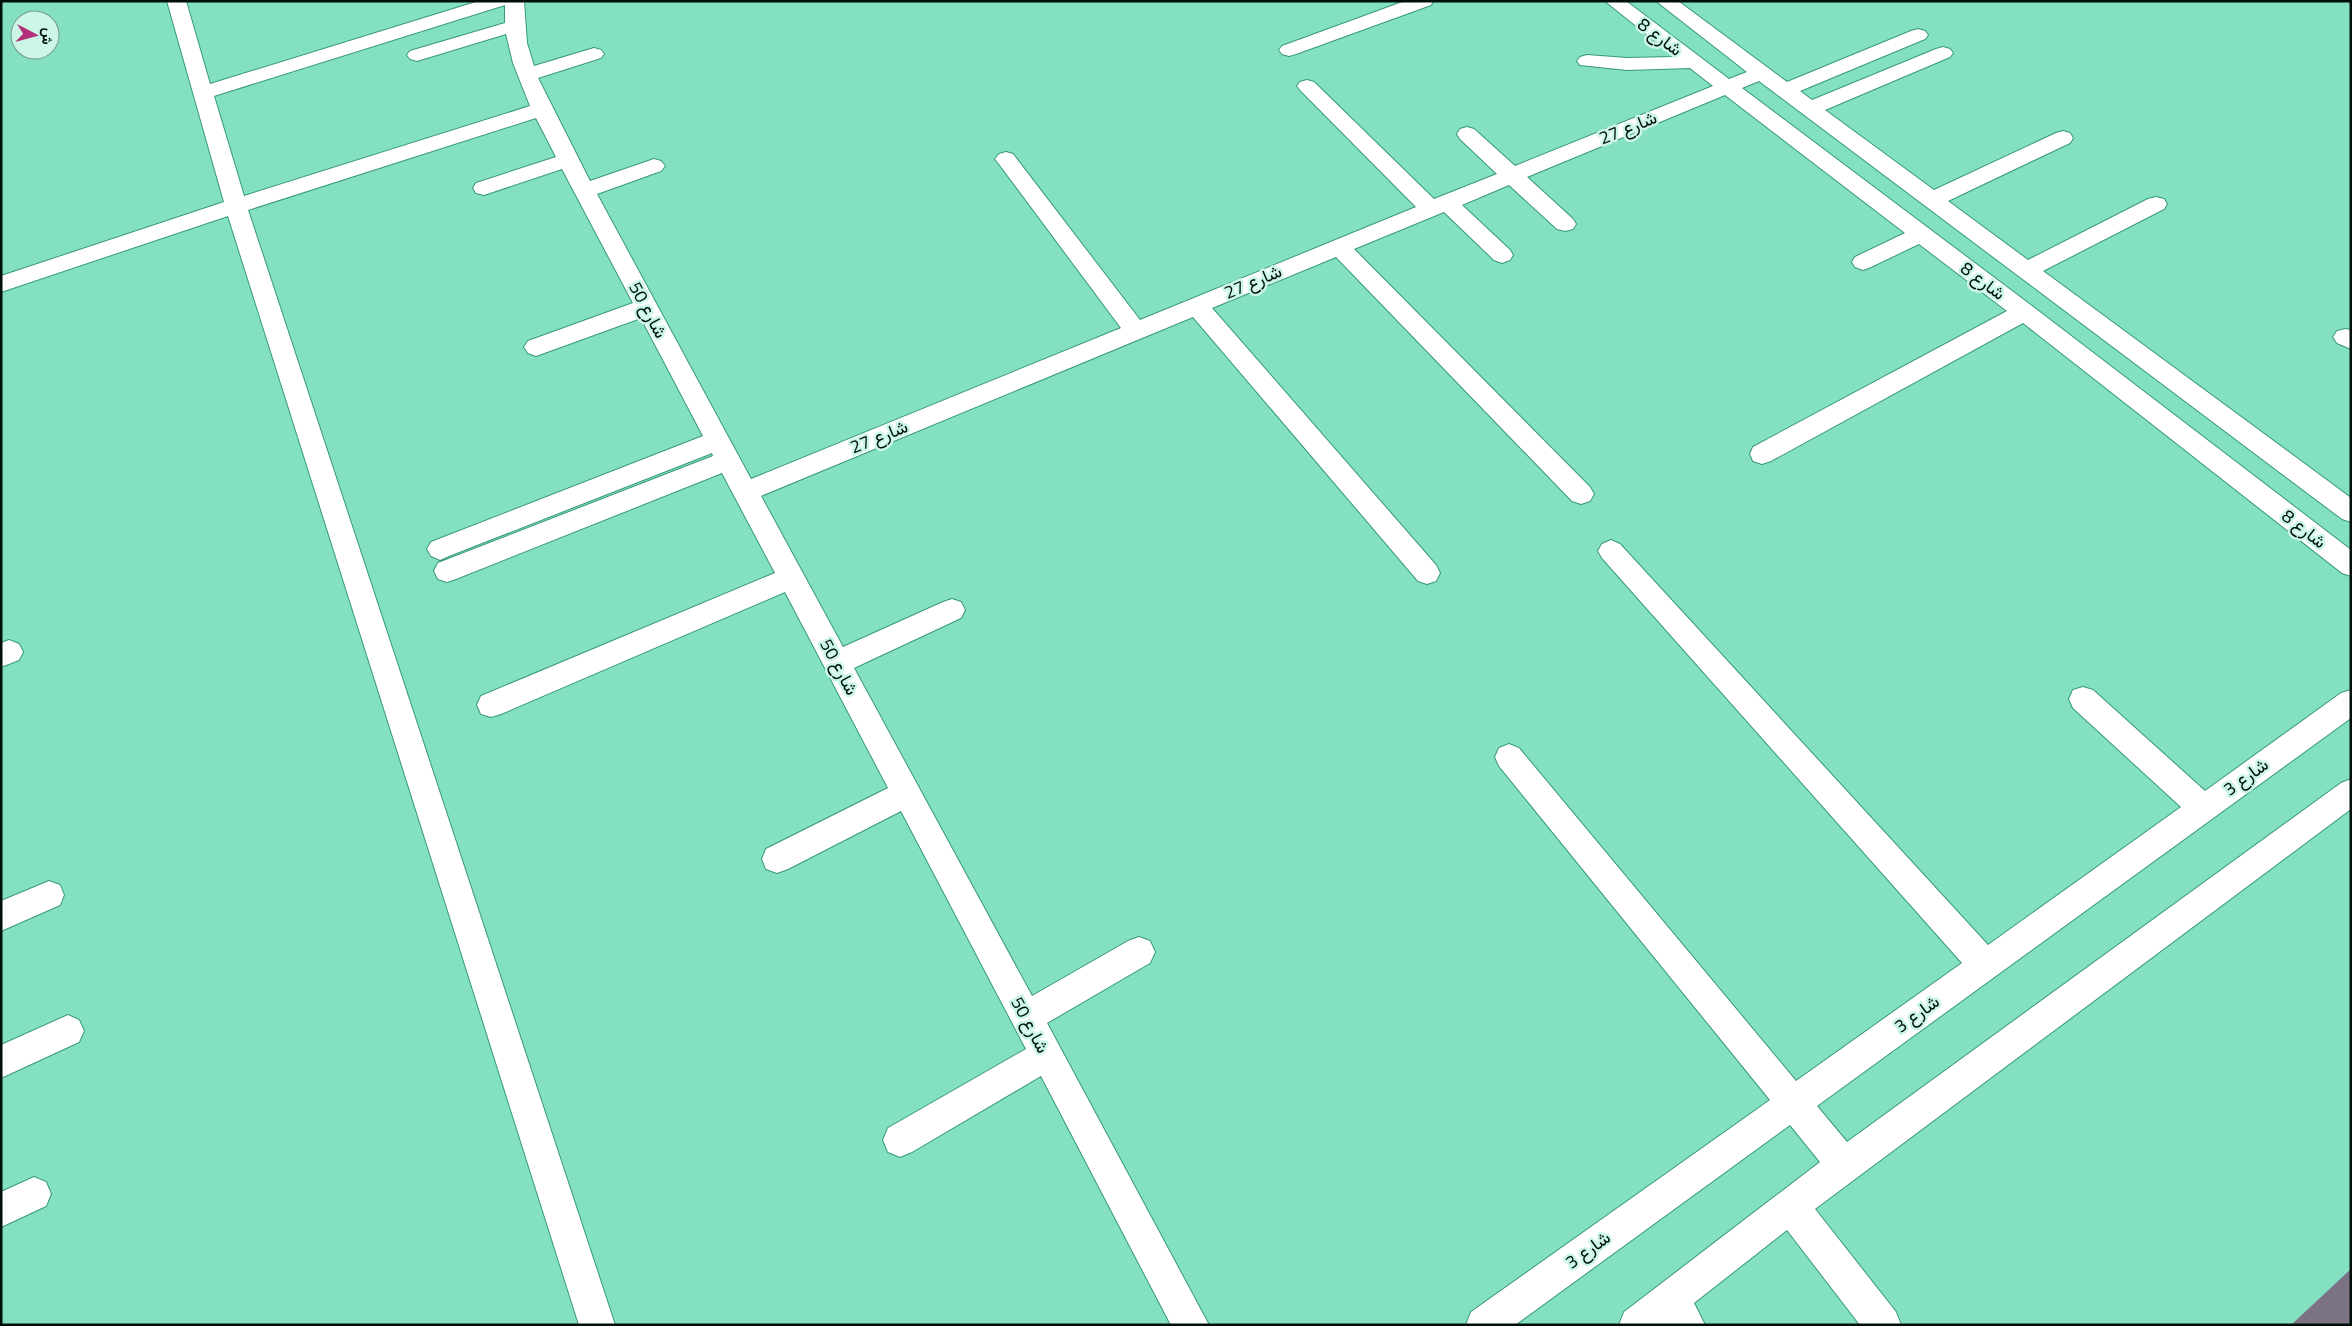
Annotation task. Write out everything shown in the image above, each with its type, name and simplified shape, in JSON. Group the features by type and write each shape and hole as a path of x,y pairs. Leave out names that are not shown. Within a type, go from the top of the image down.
{"street":[{"path":"176,1 236,206 597,1325"},
{"path":"203,93 500,1"},
{"path":"1289,50 1424,1"},
{"name":"شارع 8","path":"1614,1 1726,88 2024,312 2351,565"},
{"name":"شارع 8","path":"1665,1 2351,512"},
{"path":"417,55 515,14"},
{"name":"شارع 50","path":"515,14 519,50 527,75 568,160 1191,1325"},
{"path":"1785,90 1918,35"},
{"path":"1810,109 1943,53"},
{"path":"527,75 594,54"},
{"path":"1587,61 1631,65 1692,62"},
{"name":"شارع 27","path":"745,492 1762,73"},
{"path":"1307,86 1439,206 1502,255"},
{"path":"1,284 236,206 542,109"},
{"path":"1467,134 1565,224"},
{"path":"1932,200 2064,138"},
{"path":"1006,159 1136,331"},
{"path":"484,188 568,160"},
{"path":"585,190 654,166"},
{"path":"2026,270 2156,204"},
{"path":"1863,262 1920,234"},
{"path":"1339,247 1581,494"},
{"path":"1197,306 1427,573"},
{"path":"536,347 646,307"},
{"path":"1762,454 2024,312"},
{"path":"444,560 723,450"},
{"path":"1611,551 1985,965"},
{"path":"491,705 792,578"},
{"path":"836,663 952,610"},
{"path":"2083,700 2203,808"},
{"name":"شارع 3","path":"1484,1325 2351,702"},
{"path":"1509,757 1844,1165"},
{"path":"1637,1325 1678,1312 1791,1206 1844,1165 2351,792"},
{"path":"777,859 907,793"},
{"path":"1,916 48,894"},
{"path":"1026,1017 1139,952"},
{"path":"1,1062 68,1031"},
{"path":"900,1140 1046,1055"},
{"path":"1,1210 34,1194"},
{"path":"1791,1206 1883,1325"}]}
